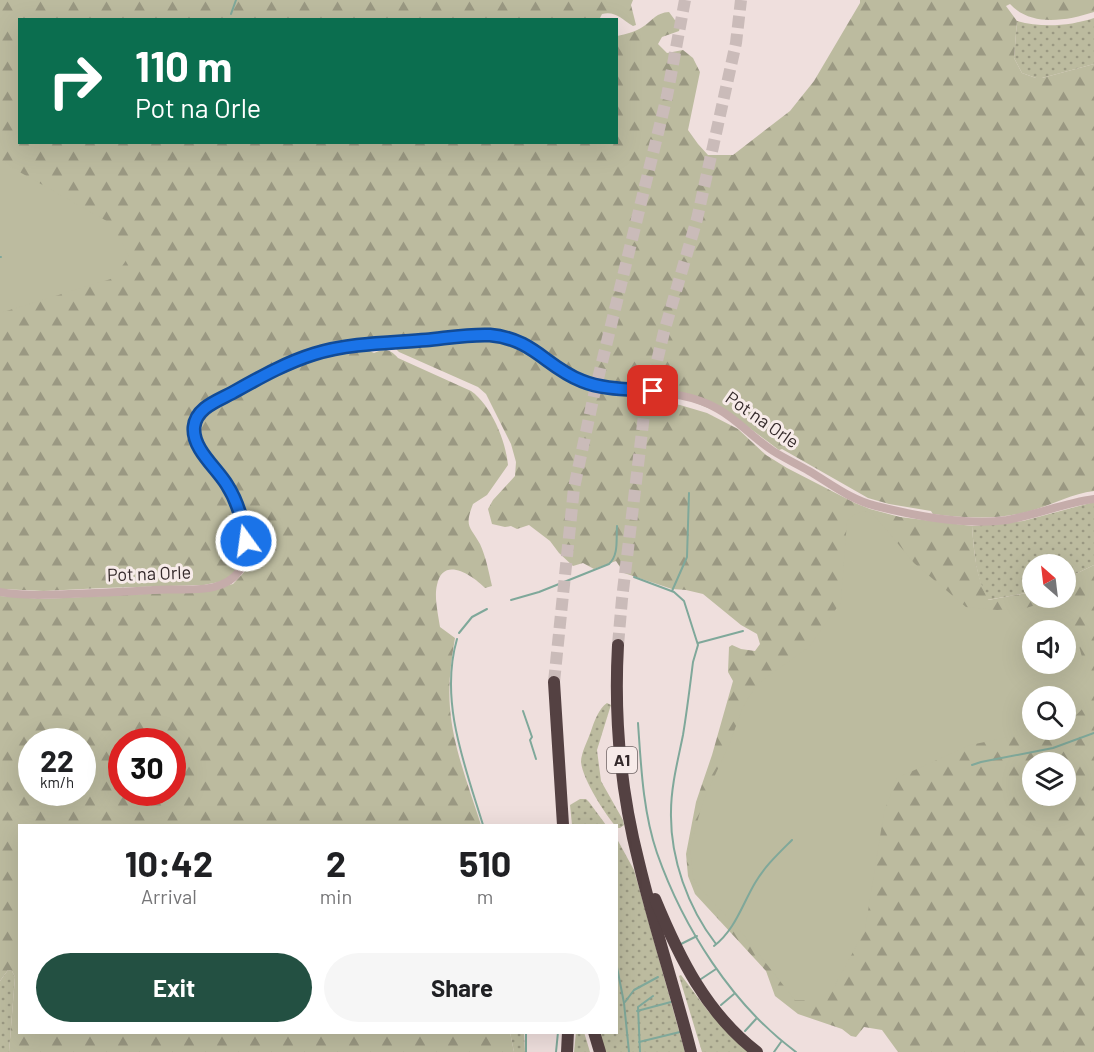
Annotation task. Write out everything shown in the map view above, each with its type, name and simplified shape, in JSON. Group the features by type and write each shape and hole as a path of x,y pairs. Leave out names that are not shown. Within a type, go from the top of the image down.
{"highway":[{"name":"A1","path":"618,645 617,681 621,757 629,812 642,874 691,1052"},
{"path":"554,682 563,824"},
{"path":"642,874 656,900 675,947 698,986 737,1034 758,1052"},
{"path":"567,1052 568,1034"},
{"path":"595,1034 600,1052"}],"street":[{"name":"Pot na Orle","path":"0,592 38,595 172,588 201,589 215,587 236,577 243,568 246,557 243,524 227,484 195,437 197,416 216,401 290,363 346,347 386,343 489,335 505,338 531,348 582,381 613,388 670,392 694,399 714,406 773,451 854,499 875,506 937,518 980,522 1002,521 1072,502 1094,499"}],"green space":[{"path":"0,0 633,0 631,5 636,25 633,26 618,16 607,13 602,14 600,18 18,18 18,144 618,144 618,36 638,30 658,15 669,12 680,27 679,31 662,37 658,44 667,53 683,50 693,58 700,72 688,130 708,155 733,155 790,111 814,81 860,0 1094,0 1094,12 1072,18 1049,20 1028,16 1010,4 1006,6 1017,21 1014,58 1022,73 1042,78 1094,64 1094,491 1027,512 1004,516 968,517 933,514 931,511 868,498 782,449 779,450 740,421 681,397 589,380 562,365 556,372 580,386 680,405 707,413 738,429 766,455 787,468 870,509 900,517 972,526 978,573 988,600 1022,594 1022,608 1076,608 1076,574 1094,565 1094,1052 898,1052 882,1030 864,1027 856,1037 851,1036 842,1029 798,1014 775,996 766,971 695,894 688,876 686,854 696,802 733,681 728,672 729,647 732,645 755,651 760,644 757,634 741,625 703,594 672,589 624,573 616,561 594,569 583,563 573,566 550,541 529,525 517,529 492,524 488,509 493,500 515,476 516,462 511,444 486,394 478,387 399,352 395,348 419,345 418,338 399,340 392,336 368,338 331,346 282,361 217,397 191,426 221,478 239,521 244,542 242,560 234,574 219,582 204,585 44,591 0,589"},
{"path":"1094,18 1094,64 1042,78 1022,73 1014,58 1017,21 1036,25 1056,25"},
{"path":"0,161 112,224 129,256 114,278 0,313"},
{"path":"363,348 374,353 387,350 398,358 471,391 491,414 501,435 508,465 487,495 473,504 469,526 484,554 492,586 485,588 466,574 452,570 445,571 440,576 436,590 440,627 455,638 449,690 454,737 481,824 18,824 18,1034 510,1034 514,1052 9,1052 15,977 12,971 8,970 0,981 0,596 43,599 204,591 233,584 247,569 250,550 243,511 234,487 202,445 198,426 200,419 217,404 284,368 326,355"},
{"path":"1094,502 1094,565 1076,574 1076,554 1022,554 1022,594 987,600 978,573 972,526 1023,521"},
{"path":"864,511 873,514 914,563 966,607 997,610 1071,608 1073,620 1022,620 1022,674 1076,674 1076,634 1084,665 1087,692 1085,705 1076,715 1076,686 1022,686 1022,734 970,745 897,778 884,812 865,930 827,1000 795,1000 742,933 699,887 693,878 690,848 703,801 729,745 743,707 757,684 809,647 841,602 847,521"},
{"path":"607,703 611,705 597,750 601,781 623,820 624,825 620,828 618,824 612,822 596,797 581,762 595,720"},
{"path":"580,799 586,799 605,824 572,824 570,805"},
{"path":"618,841 634,870 685,1052 605,1052 600,1034 618,1034"},
{"path":"8,970 12,971 15,977 9,1052 0,1052 0,981"},
{"path":"681,975 708,1011 749,1052 702,1052 679,976"},
{"path":"510,1034 524,1034 525,1052 514,1052"},
{"path":"576,1034 585,1034 590,1052 574,1052"}],"waterway":[{"path":"231,14 236,0"},
{"path":"672,591 687,557 689,493"},
{"path":"511,600 539,592 609,564 616,551 617,526"},
{"path":"634,577 674,592 684,601 698,645 693,662 683,735 673,783 671,829 677,864 689,899 716,944"},
{"path":"459,633 472,617 487,609"},
{"path":"698,643 743,631"},
{"path":"457,639 452,662 453,710 462,757 483,824"},
{"path":"523,711 532,737 530,740 536,759"},
{"path":"638,723 643,789 652,837 681,909 712,963 731,988 773,1033 796,1052"},
{"path":"972,765 1053,748 1094,733"},
{"path":"714,946 733,925 763,871 792,840"},
{"path":"681,944 697,936"},
{"path":"701,979 716,969"},
{"path":"618,972 629,1052"},
{"path":"625,1002 634,990 658,977"},
{"path":"721,1005 734,994"},
{"path":"640,1052 638,1007 653,996"},
{"path":"637,1011 671,1002"},
{"path":"745,1031 756,1019"},
{"path":"639,1042 680,1032"},
{"path":"526,1034 526,1052"},
{"path":"556,1052 558,1034"},
{"path":"774,1052 781,1042"}],"tunnel":[{"path":"554,682 574,488 594,395 667,96 685,0"},
{"path":"618,645 644,415 664,332 697,219 736,43 741,0"}],"route":[{"path":"246,541 234,497 201,449 195,437 194,428 197,416 202,410 282,366 315,354 346,347 489,335 519,342 582,381 598,386 653,391"}]}
